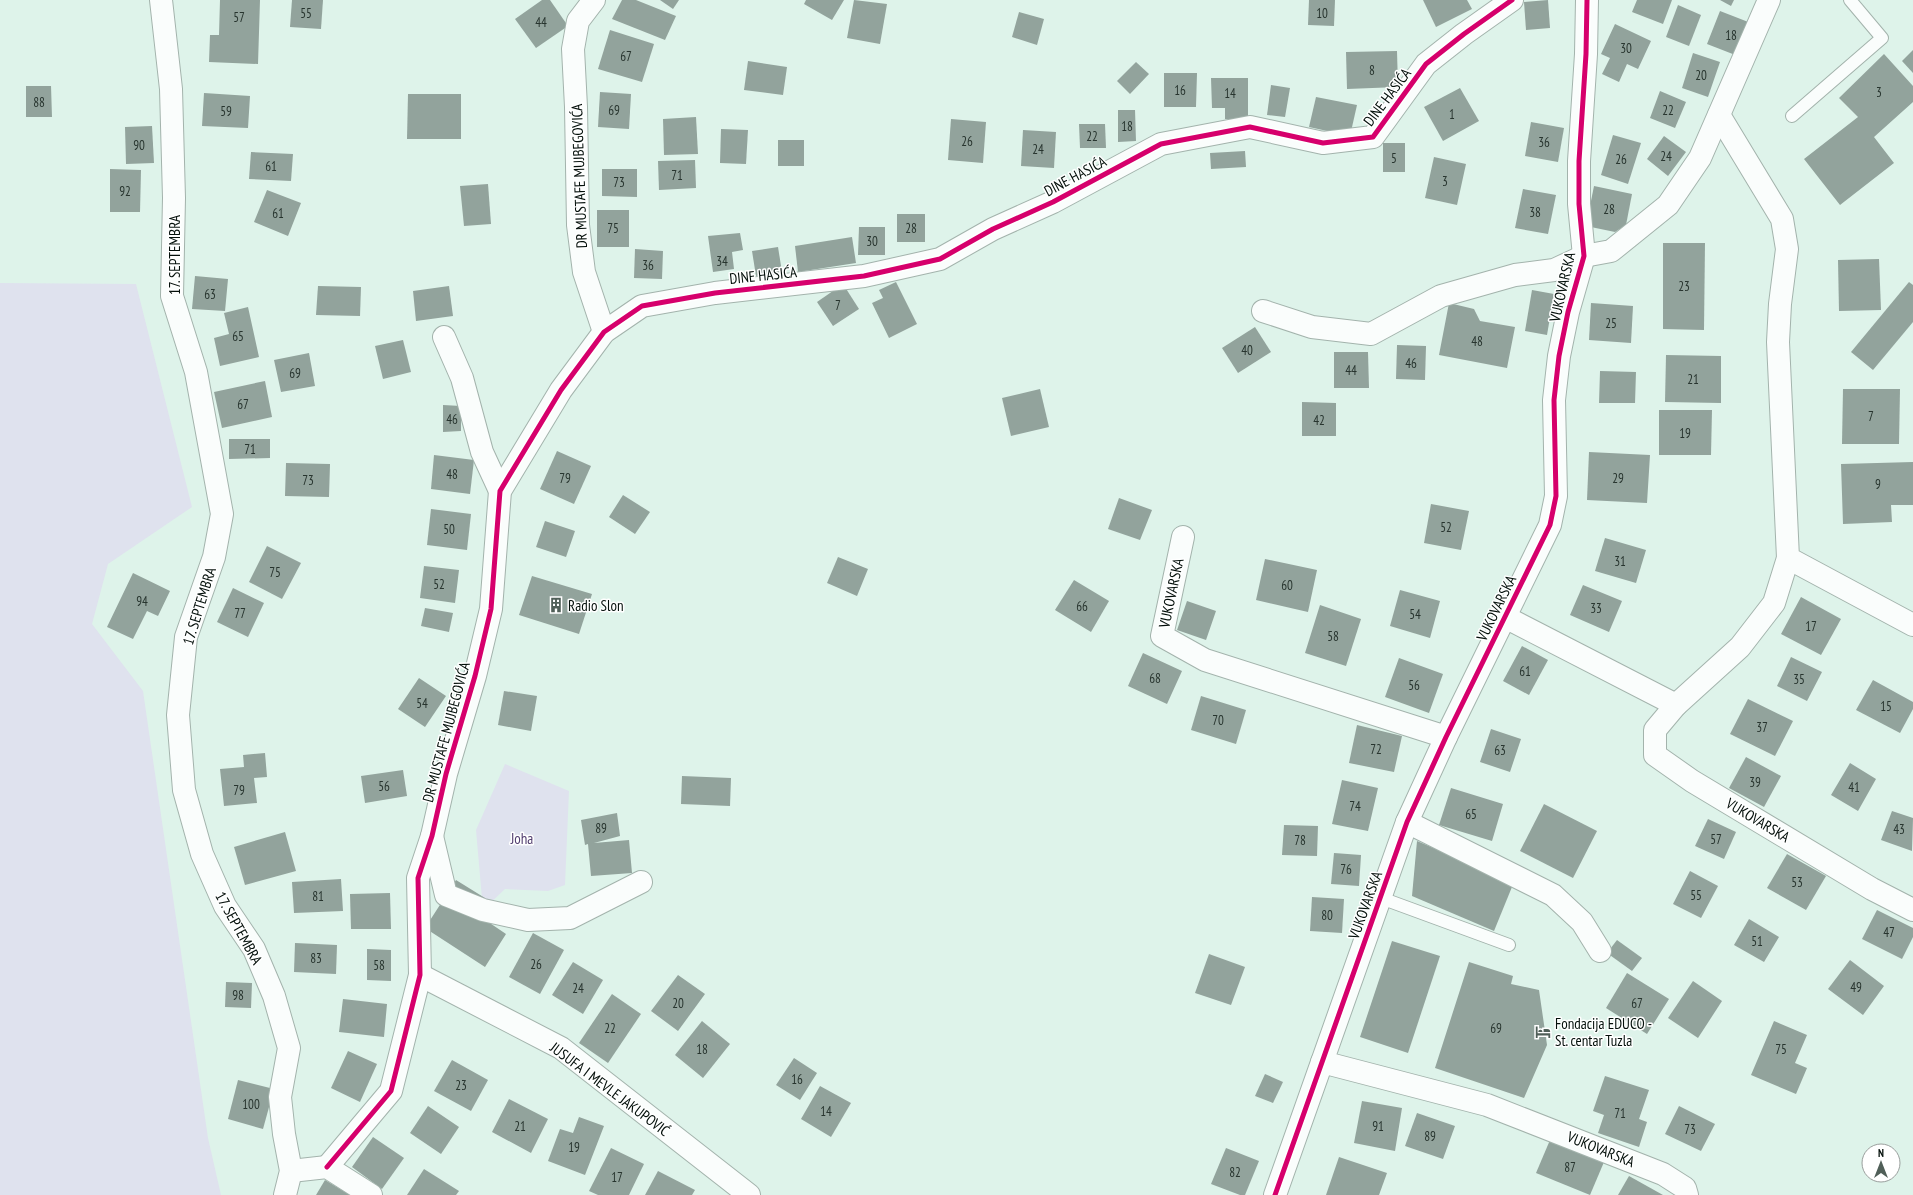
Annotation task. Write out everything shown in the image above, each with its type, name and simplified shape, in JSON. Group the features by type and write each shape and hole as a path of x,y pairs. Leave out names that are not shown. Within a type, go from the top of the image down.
{"street":[{"name":"17. SEPTEMBRA","path":"161,0 171,97 174,198 172,296 196,372 222,514 214,557 186,637 178,715 184,790 202,854 225,906 254,949 274,996 289,1048 280,1097 284,1134 291,1171 284,1195"},
{"name":"DR MUSTAFE MUJBEGOVIĆA","path":"328,1167 391,1091 420,976 418,878 432,836 450,759 475,676 491,609 500,491 561,390 604,332 584,272 578,225 576,107 573,49 578,21 594,0"},
{"name":"DINE HASIĆA","path":"604,332 642,306 715,293 864,276 940,259 993,229 1053,202 1161,144 1250,127 1323,143 1373,137 1426,64 1464,34 1512,0"},
{"name":"VUKOVARSKA","path":"1275,1195 1407,822 1446,737 1550,525 1556,496 1554,400 1559,356 1568,312 1584,256 1579,204 1579,161 1586,54 1587,0"},
{"name":"VUKOVARSKA","path":"1263,311 1312,327 1371,334 1441,296 1515,275 1554,270 1584,256 1610,251 1668,205 1700,158 1769,0"},
{"name":"VUKOVARSKA","path":"1719,115 1782,219 1786,242 1787,249 1780,304 1778,342 1788,558 1774,603 1740,647 1676,705 1656,730 1656,755 1692,781 1872,889 1913,910"},
{"name":"DR MUSTAFE MUJBEGOVIĆA","path":"444,337 462,378 482,452 500,491"},
{"name":"VUKOVARSKA","path":"1183,537 1162,636 1205,660 1446,737"},
{"path":"1788,558 1913,625"},
{"name":"VUKOVARSKA","path":"1505,617 1676,705"},
{"path":"1407,822 1553,895 1582,922 1600,951"},
{"name":"DR MUSTAFE MUJBEGOVIĆA","path":"432,836 446,895 483,910 528,920 570,918 641,882"},
{"name":"JUSUFA I MEVLE JAKUPOVIĆ","path":"420,976 561,1048 749,1195"},
{"name":"VUKOVARSKA","path":"1322,1062 1488,1105 1663,1174 1685,1188 1687,1195"},
{"path":"291,1171 328,1167 371,1195"}],"lane":[{"path":"1792,116 1882,38 1850,0"},
{"path":"1381,898 1508,945"}],"green space":[{"path":"0,283 136,284 192,507 108,564 92,624 143,691 208,1138 221,1195 0,1195"},
{"name":"Joha","path":"505,764 569,791 565,885 548,891 505,889 483,910 476,830"}],"building":[{"path":"220,0 260,0 258,64 209,62 210,35 219,35"},
{"path":"292,0 323,0 321,29 290,27"},
{"path":"542,0 550,0 568,26 536,48 515,19"},
{"path":"622,0 636,0 676,16 665,40 612,19"},
{"path":"660,0 679,0 673,9"},
{"path":"806,0 844,0 832,20 804,4"},
{"path":"854,0 887,4 880,44 847,38"},
{"path":"1309,0 1335,0 1334,26 1308,25"},
{"path":"1423,0 1467,0 1472,9 1436,27"},
{"path":"1548,0 1550,28 1526,30 1524,2"},
{"path":"1637,0 1672,0 1663,24 1632,12"},
{"path":"1720,0 1734,0 1731,6"},
{"path":"1678,5 1701,15 1689,46 1666,37"},
{"path":"1720,11 1756,25 1743,58 1707,44"},
{"path":"1019,12 1044,19 1037,45 1012,37"},
{"path":"1615,24 1651,41 1638,69 1627,64 1619,82 1602,74 1610,58 1601,54"},
{"path":"610,30 654,44 642,82 598,69"},
{"path":"1913,50 1913,73 1902,61"},
{"path":"1397,51 1398,87 1347,89 1346,52"},
{"path":"1693,53 1720,62 1708,97 1682,88"},
{"path":"1884,54 1913,86 1913,102 1874,137 1894,163 1840,205 1804,159 1858,117 1839,98"},
{"path":"748,61 787,67 783,95 744,90"},
{"path":"1136,62 1149,74 1130,94 1117,81"},
{"path":"1164,73 1197,73 1196,107 1164,107"},
{"path":"1211,78 1248,78 1248,119 1225,119 1225,108 1212,108"},
{"path":"1271,85 1290,88 1285,117 1267,115"},
{"path":"26,86 51,86 52,117 26,117"},
{"path":"1460,88 1479,121 1443,141 1424,107"},
{"path":"1660,91 1686,102 1675,128 1650,118"},
{"path":"600,92 631,94 629,129 598,127"},
{"path":"204,93 250,96 248,128 202,126"},
{"path":"408,94 461,94 461,139 407,139"},
{"path":"1316,97 1357,105 1350,136 1309,127"},
{"path":"1118,110 1135,110 1136,141 1118,142"},
{"path":"696,117 698,154 664,155 663,119"},
{"path":"951,119 986,122 983,163 948,160"},
{"path":"1531,122 1564,128 1558,162 1525,156"},
{"path":"1079,124 1105,124 1106,148 1080,148"},
{"path":"152,126 154,163 126,164 125,127"},
{"path":"721,129 748,130 746,164 720,163"},
{"path":"1023,130 1056,132 1054,168 1021,166"},
{"path":"1613,135 1641,143 1628,184 1601,175"},
{"path":"1664,136 1686,152 1668,176 1647,159"},
{"path":"778,140 804,140 804,166 778,166"},
{"path":"1383,143 1405,143 1405,172 1383,172"},
{"path":"1245,151 1246,167 1211,169 1210,153"},
{"path":"251,152 293,154 291,181 249,179"},
{"path":"1434,157 1466,164 1457,205 1425,198"},
{"path":"695,160 696,188 659,190 658,161"},
{"path":"110,169 141,170 140,212 110,212"},
{"path":"602,169 637,169 637,197 602,196"},
{"path":"488,184 491,224 464,226 460,186"},
{"path":"1594,186 1632,194 1626,225 1615,232 1586,226"},
{"path":"1523,189 1556,195 1548,234 1515,228"},
{"path":"267,190 301,203 288,236 254,222"},
{"path":"597,210 629,210 629,247 597,247"},
{"path":"897,214 925,214 925,242 897,242"},
{"path":"859,227 885,227 885,255 858,255"},
{"path":"740,233 743,250 732,252 734,269 713,272 708,236"},
{"path":"852,237 856,263 798,272 795,246"},
{"path":"1663,243 1705,243 1704,330 1663,329"},
{"path":"778,247 782,272 756,276 752,251"},
{"path":"635,249 663,251 662,279 634,278"},
{"path":"1879,259 1881,310 1839,311 1838,260"},
{"path":"195,276 228,279 225,311 192,309"},
{"path":"896,282 917,324 889,338 872,303 883,298 879,290"},
{"path":"1909,282 1913,285 1913,322 1873,370 1851,352"},
{"path":"843,284 859,309 833,326 817,302"},
{"path":"318,286 361,287 360,316 316,315"},
{"path":"449,286 453,316 416,321 413,291"},
{"path":"1532,290 1554,294 1547,335 1525,331"},
{"path":"1449,303 1474,309 1480,321 1515,327 1507,368 1439,355"},
{"path":"1591,303 1633,306 1631,343 1589,340"},
{"path":"248,307 259,357 220,366 214,338 229,334 224,313"},
{"path":"1255,327 1271,352 1238,373 1222,348"},
{"path":"403,340 411,372 383,379 375,346"},
{"path":"1397,345 1426,346 1425,380 1396,379"},
{"path":"1334,352 1368,352 1369,388 1334,388"},
{"path":"309,353 315,386 281,392 274,360"},
{"path":"1666,355 1721,356 1721,403 1665,402"},
{"path":"1600,371 1636,372 1635,403 1599,403"},
{"path":"265,381 272,417 222,428 214,392"},
{"path":"1040,389 1049,427 1011,436 1002,398"},
{"path":"1843,389 1900,389 1899,444 1842,444"},
{"path":"1302,402 1336,403 1336,436 1302,436"},
{"path":"443,405 461,406 461,431 443,432"},
{"path":"1659,410 1712,410 1711,455 1659,455"},
{"path":"229,439 270,439 270,458 229,459"},
{"path":"557,451 591,466 574,504 540,489"},
{"path":"1589,452 1650,455 1647,503 1587,500"},
{"path":"434,455 474,460 470,494 431,489"},
{"path":"1913,462 1913,505 1891,505 1892,522 1843,524 1841,464"},
{"path":"286,463 330,464 329,497 285,496"},
{"path":"623,495 650,512 635,534 609,517"},
{"path":"1119,498 1152,510 1140,540 1108,529"},
{"path":"1431,504 1469,511 1461,550 1424,543"},
{"path":"431,509 471,514 467,550 427,545"},
{"path":"545,521 575,531 566,557 536,547"},
{"path":"1605,538 1646,550 1636,583 1595,571"},
{"path":"267,546 301,563 282,599 249,582"},
{"path":"838,557 868,569 857,596 827,583"},
{"path":"1265,559 1317,570 1308,612 1256,600"},
{"path":"424,566 459,570 455,603 420,598"},
{"path":"133,573 170,591 158,616 147,611 133,639 107,627"},
{"name":"Radio Slon","path":"532,576 592,594 579,634 519,615"},
{"path":"1074,580 1109,601 1091,632 1055,610"},
{"path":"1583,585 1622,601 1609,632 1570,615"},
{"path":"233,588 264,603 248,637 217,622"},
{"path":"1400,590 1440,601 1430,638 1390,626"},
{"path":"1801,597 1841,619 1821,655 1781,634"},
{"path":"1187,601 1216,611 1206,640 1177,630"},
{"path":"1320,605 1361,619 1346,666 1305,653"},
{"path":"425,608 453,613 449,632 421,626"},
{"path":"1522,646 1548,660 1529,695 1503,681"},
{"path":"1143,653 1182,671 1167,704 1128,686"},
{"path":"1791,657 1822,672 1807,701 1777,686"},
{"path":"1399,658 1443,674 1429,713 1385,697"},
{"path":"419,678 446,696 425,727 398,709"},
{"path":"1873,680 1913,702 1913,709 1900,733 1856,710"},
{"path":"504,691 537,696 531,731 498,725"},
{"path":"1201,696 1246,710 1236,744 1191,730"},
{"path":"1748,699 1793,721 1775,756 1730,734"},
{"path":"1357,725 1402,736 1394,772 1349,763"},
{"path":"1491,729 1521,739 1510,772 1480,762"},
{"path":"265,753 267,777 254,778 257,803 224,806 220,769 244,767 243,755"},
{"path":"1746,757 1781,776 1764,807 1729,788"},
{"path":"1850,763 1876,779 1858,811 1831,795"},
{"path":"403,770 407,796 365,803 361,776"},
{"path":"682,776 731,778 730,806 681,804"},
{"path":"1342,780 1378,788 1368,831 1332,824"},
{"path":"1451,788 1503,804 1492,841 1439,825"},
{"path":"1544,804 1597,831 1573,878 1520,851"},
{"path":"1892,811 1913,818 1912,851 1881,840"},
{"path":"617,813 620,836 594,843 629,840 632,873 591,876 588,844 585,845 581,820"},
{"path":"1708,819 1736,832 1724,859 1695,846"},
{"path":"1284,825 1318,826 1317,856 1282,855"},
{"path":"285,832 296,871 245,885 234,847"},
{"path":"1417,841 1514,882 1494,931 1412,896"},
{"path":"1334,853 1361,855 1359,886 1331,884"},
{"path":"1787,854 1826,876 1806,910 1767,888"},
{"path":"1690,871 1718,886 1701,918 1673,904"},
{"path":"341,879 343,911 294,913 292,882"},
{"path":"456,880 485,898 475,913 506,934 485,967 425,928"},
{"path":"390,893 391,929 351,929 350,894"},
{"path":"1312,897 1344,899 1342,933 1310,931"},
{"path":"1877,910 1913,928 1913,937 1902,959 1862,939"},
{"path":"1749,919 1779,937 1764,962 1734,945"},
{"path":"533,933 564,950 540,994 509,977"},
{"path":"1617,940 1642,958 1632,971 1607,953"},
{"path":"1392,941 1440,956 1408,1053 1360,1037"},
{"path":"295,943 337,945 336,974 294,972"},
{"path":"367,949 391,950 391,981 367,980"},
{"path":"1209,954 1245,967 1231,1005 1195,993"},
{"path":"1850,960 1884,986 1863,1015 1828,989"},
{"path":"573,962 603,980 583,1014 552,995"},
{"path":"1469,962 1513,976 1511,984 1539,990 1547,1045 1524,1098 1435,1068"},
{"path":"1627,973 1669,999 1647,1034 1606,1008"},
{"path":"678,975 705,994 678,1031 651,1011"},
{"path":"1693,981 1722,1001 1698,1038 1668,1018"},
{"path":"226,982 252,983 251,1008 225,1007"},
{"path":"612,994 641,1014 608,1063 579,1043"},
{"path":"343,999 387,1004 384,1037 339,1032"},
{"path":"702,1021 730,1044 703,1078 675,1055"},
{"path":"1774,1021 1807,1035 1795,1063 1807,1068 1796,1094 1751,1075"},
{"path":"348,1051 377,1064 360,1102 331,1088"},
{"path":"794,1058 817,1073 800,1100 776,1085"},
{"path":"452,1060 488,1080 471,1111 434,1091"},
{"path":"1265,1074 1283,1082 1273,1103 1255,1096"},
{"path":"1605,1076 1649,1090 1639,1119 1647,1122 1639,1147 1598,1133 1604,1115 1593,1111"},
{"path":"238,1080 274,1089 263,1129 228,1119"},
{"path":"820,1086 851,1103 831,1137 801,1119"},
{"path":"509,1099 548,1119 531,1153 492,1132"},
{"path":"1362,1101 1402,1108 1395,1151 1354,1143"},
{"path":"428,1106 459,1127 441,1154 410,1133"},
{"path":"1679,1106 1715,1124 1701,1151 1665,1134"},
{"path":"1417,1113 1455,1126 1443,1159 1405,1146"},
{"path":"579,1117 604,1126 585,1175 548,1161 560,1129 573,1133"},
{"path":"373,1137 404,1158 382,1189 352,1167"},
{"path":"1550,1140 1604,1162 1590,1195 1536,1173"},
{"path":"611,1148 644,1164 629,1195 598,1195 589,1191"},
{"path":"1226,1148 1259,1161 1245,1195 1240,1195 1211,1184"},
{"path":"1339,1157 1387,1173 1379,1195 1326,1195"},
{"path":"424,1169 459,1191 456,1195 407,1195"},
{"path":"658,1171 695,1190 692,1195 645,1195"},
{"path":"1629,1176 1663,1195 1618,1195"},
{"path":"325,1180 350,1195 316,1195"}],"cycle path":[{"path":"327,1167 391,1091 420,975 418,878 432,836 446,774 475,676 491,609 500,491 561,390 604,332 642,306 715,293 864,276 940,259 993,229 1053,202 1161,144 1250,127 1323,143 1373,137 1426,64 1464,34 1512,0"},
{"path":"1275,1195 1407,822 1446,737 1550,525 1556,496 1554,400 1559,356 1568,312 1584,256 1579,204 1579,161 1586,54 1587,0"}],"place":[{"name":"Radio Slon","path":"556,605"},
{"name":"Fondacija EDUCO - St. centar Tuzla","path":"1543,1032"}]}
